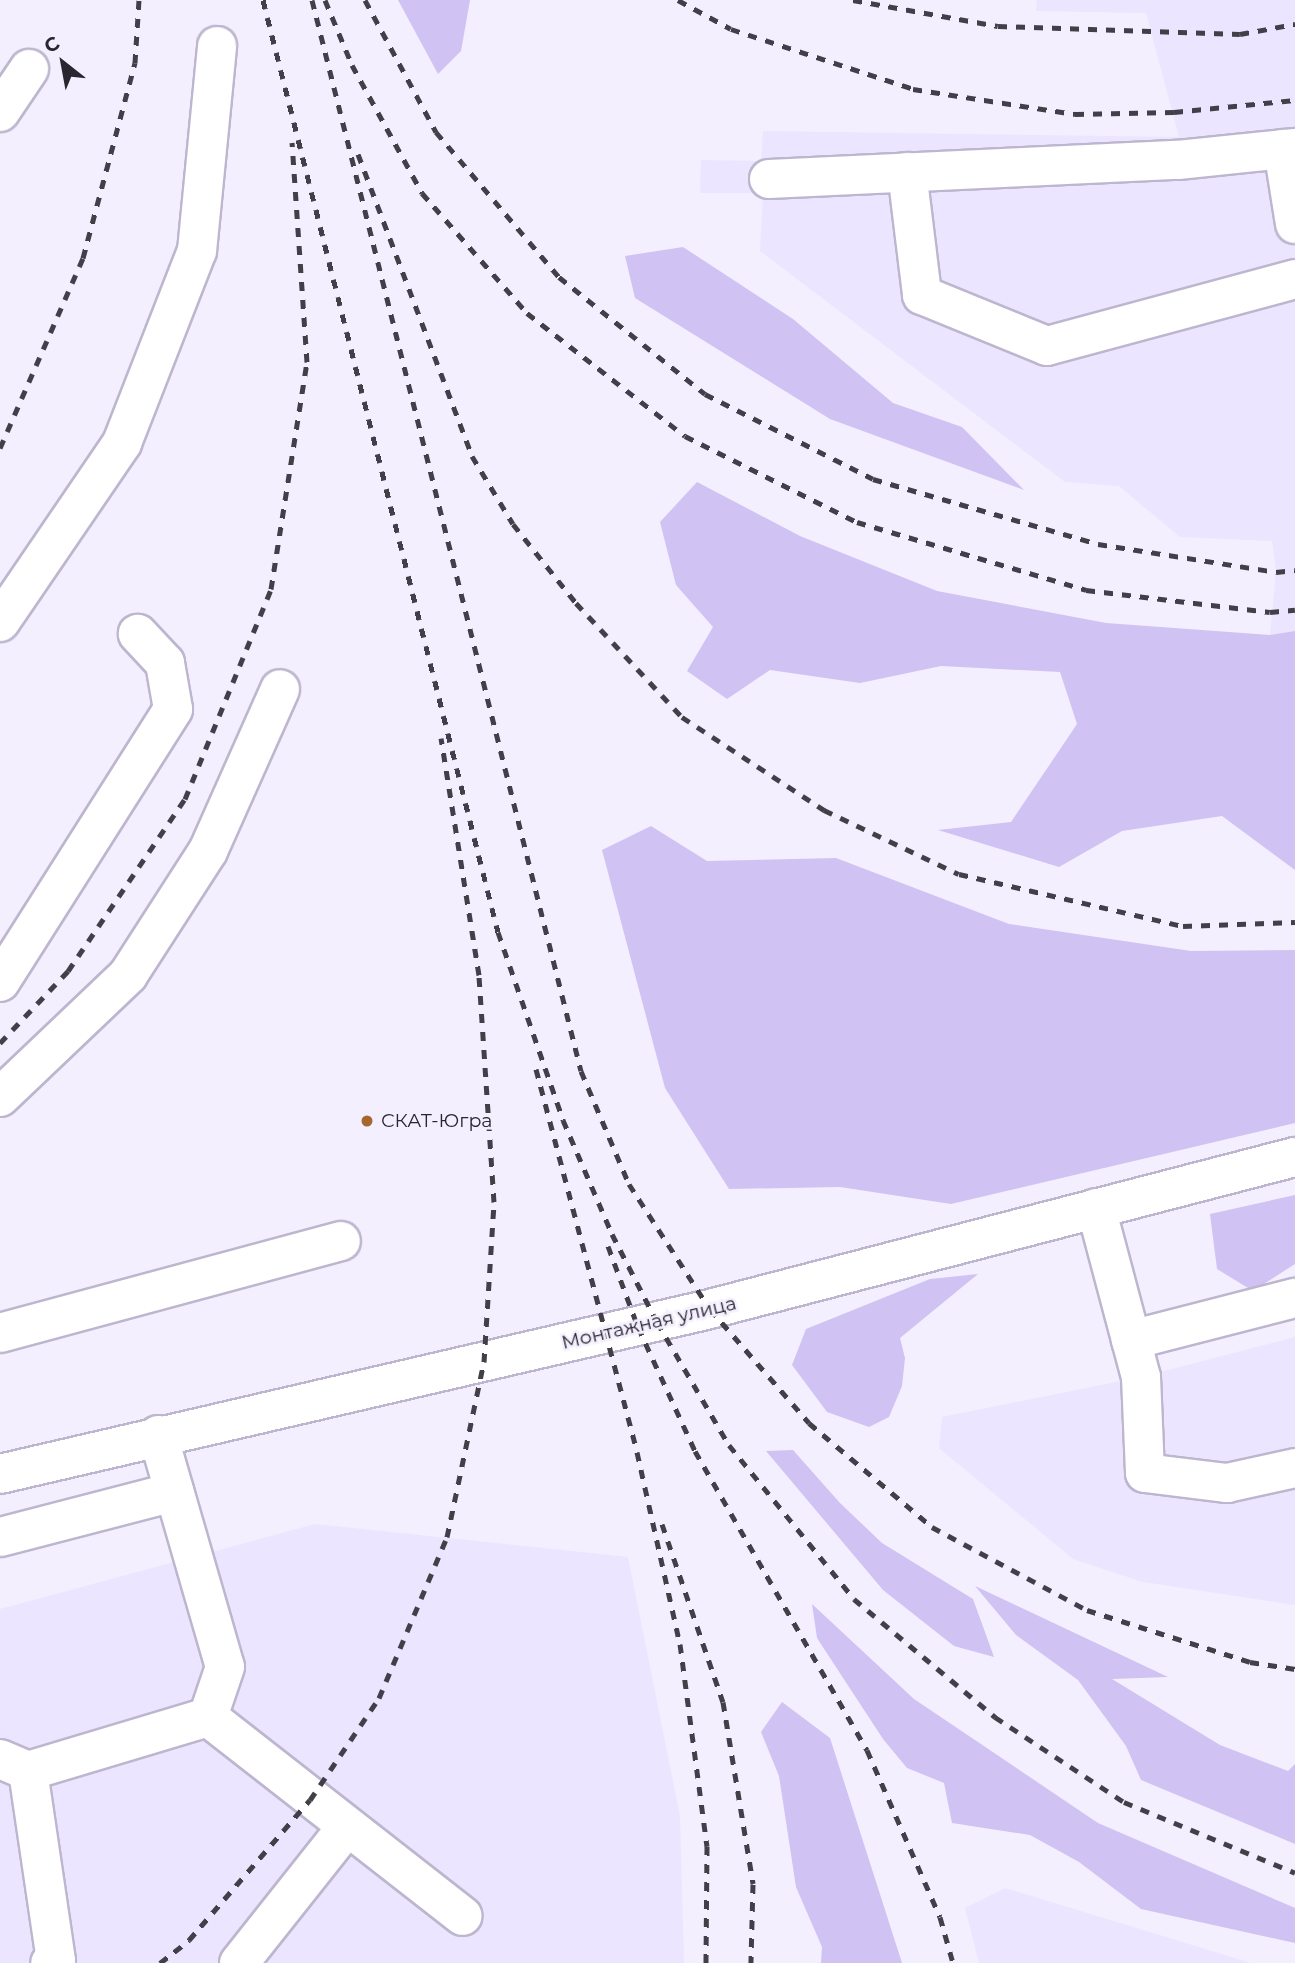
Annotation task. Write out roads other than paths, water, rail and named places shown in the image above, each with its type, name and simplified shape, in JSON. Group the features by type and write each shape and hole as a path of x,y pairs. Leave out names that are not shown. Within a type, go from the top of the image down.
{"street":[{"path":"0,622 122,443 197,251 216,46"},
{"path":"0,112 29,69"},
{"path":"769,179 1178,160 1289,148 1295,224"},
{"path":"907,172 922,295 1047,346 1295,279"},
{"path":"0,982 173,709 165,663 138,634"},
{"path":"0,1097 128,975 208,851 280,689"},
{"name":"Монтажная улица","path":"0,1474 158,1435 710,1309 1295,1157"},
{"path":"1096,1208 1141,1377 1145,1474 1227,1483 1295,1468"},
{"path":"0,1333 341,1241"},
{"path":"1131,1340 1295,1298"},
{"path":"158,1435 225,1667 208,1717"},
{"path":"0,1537 174,1492"},
{"path":"50,1963 56,1961 14,1765 208,1717"},
{"path":"208,1717 346,1828 463,1916"},
{"path":"239,1963 346,1828"}],"railway":[{"path":"0,448 83,258 135,63 139,0"},
{"path":"263,0 498,932 563,1120 612,1234 657,1322 729,1445 854,1599 995,1717 1124,1802 1295,1873"},
{"path":"312,0 581,1071 629,1184 710,1309 809,1423 932,1527 1087,1610 1250,1662 1295,1669"},
{"path":"325,0 352,65 422,193 527,313 685,436 857,522 1086,590 1270,612 1295,610"},
{"path":"365,0 436,132 559,277 705,394 873,479 1098,544 1276,572 1295,570"},
{"path":"678,0 731,29 913,89 1075,114 1174,112 1295,100"},
{"path":"853,0 998,26 1240,34 1295,24"},
{"path":"0,1043 68,971 185,799 271,589 307,362 292,143"},
{"path":"358,154 472,456 513,524 576,603 682,717 824,810 959,874 1183,926 1295,922"},
{"path":"160,1963 189,1940 310,1800 379,1698 447,1537 484,1362 494,1202 479,975 441,738"},
{"path":"536,1069 637,1452 680,1644 707,1846 706,1963"},
{"path":"608,1246 638,1327 695,1451 867,1750 940,1917 953,1963"},
{"path":"662,1524 723,1702 753,1884 751,1963"}],"place":[{"name":"СКАТ-Югра","path":"367,1121"}]}
